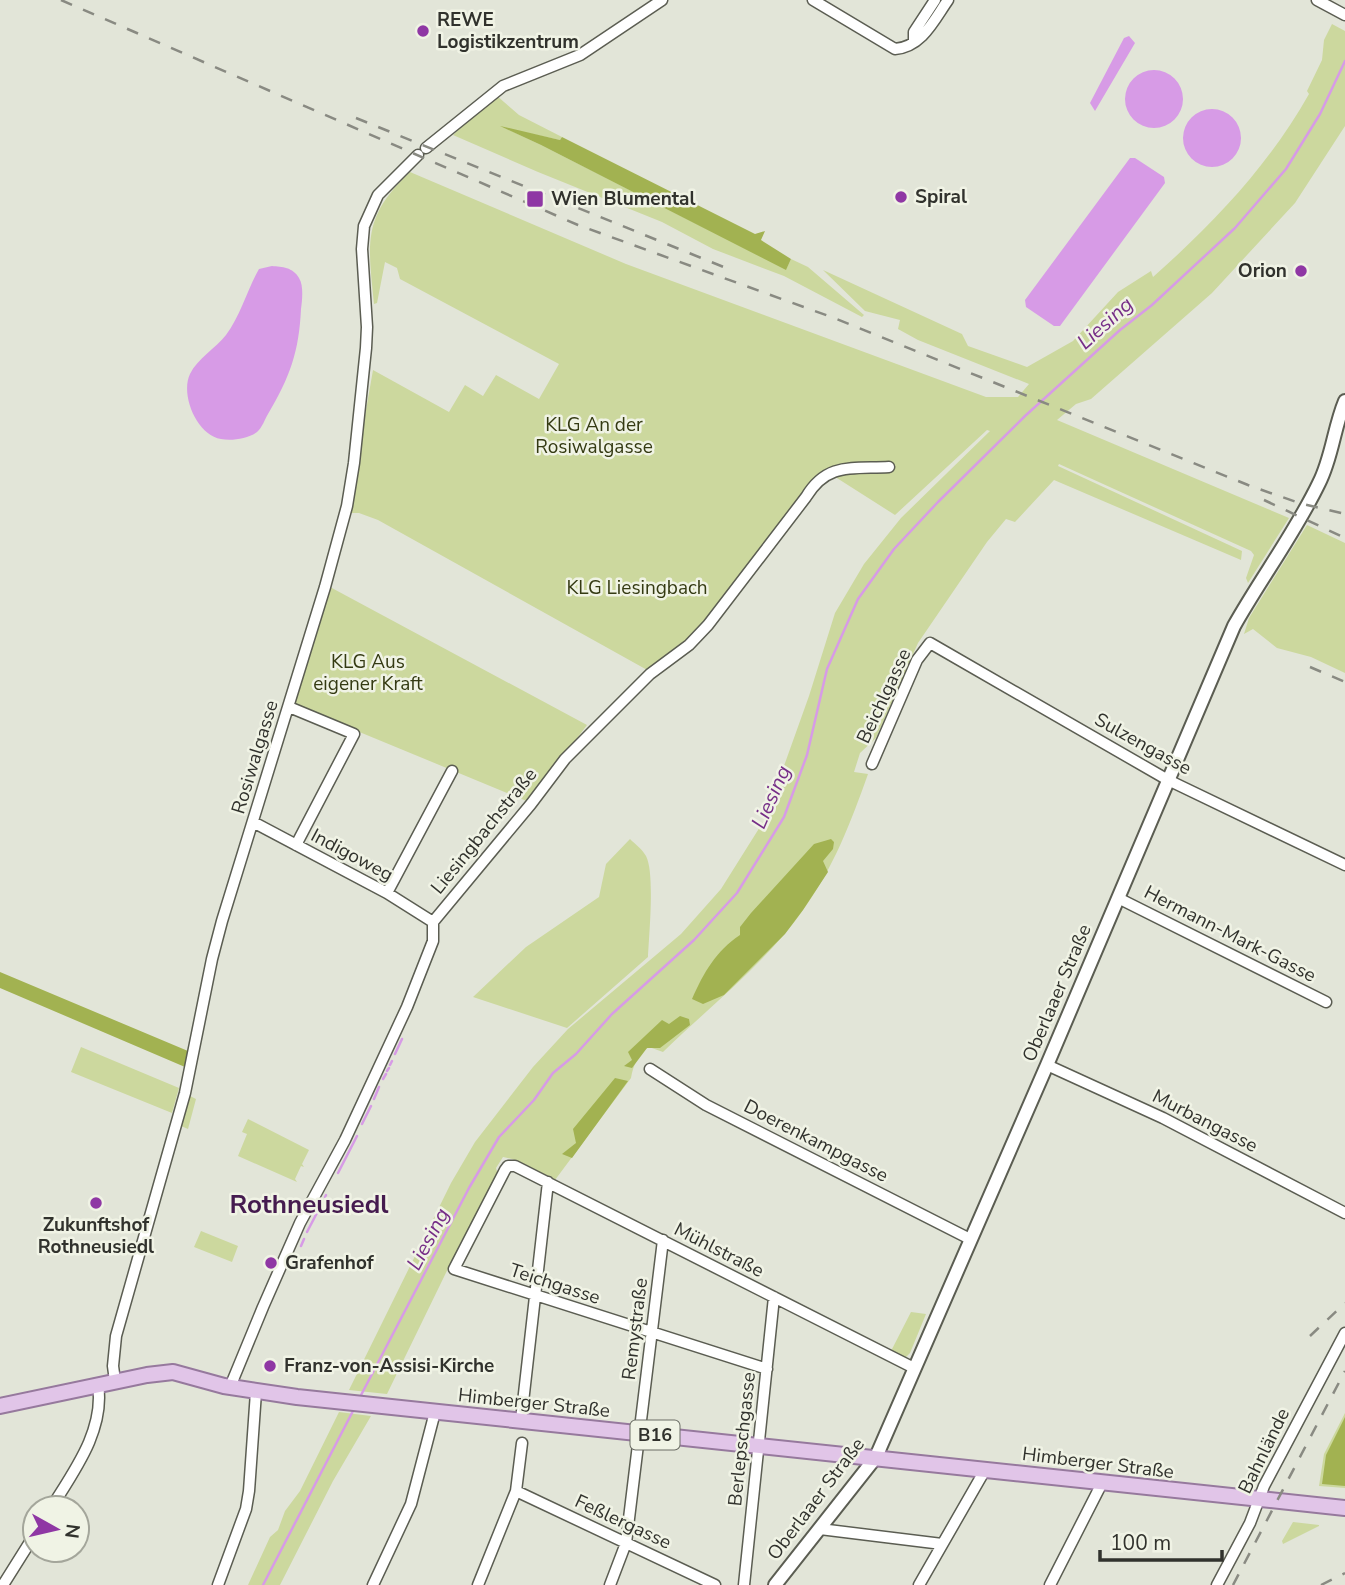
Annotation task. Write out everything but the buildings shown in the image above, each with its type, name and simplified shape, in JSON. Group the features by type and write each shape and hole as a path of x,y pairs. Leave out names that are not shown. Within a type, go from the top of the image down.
{"main road":[{"name":"Oberlaaer Straße","path":"775,1585 876,1457 1234,626 1292,533 1321,480 1345,401"},
{"name":"Himberger Straße","path":"0,1406 115,1381 173,1372 232,1383 256,1392 1102,1483 1262,1494 1277,1503 1345,1508"}],"street":[{"name":"Rosiwalgasse","path":"115,1381 113,1366 116,1336 186,1093 222,921 331,569 352,477 367,335 362,249 364,226 379,195 422,152 503,86 580,55 662,0"},
{"path":"813,0 890,48 910,44 922,38 948,0"},
{"path":"910,44 914,32 935,0"},
{"path":"1317,0 1345,15"},
{"name":"Liesingbachstraße","path":"232,1383 300,1223 345,1140 404,1014 433,941 433,922 565,759 640,683 689,645 708,625 815,482 829,473 841,470 890,467"},
{"name":"Sulzengasse","path":"930,643 1168,780 1345,865"},
{"name":"Beichlgasse","path":"872,764 917,660 930,643"},
{"path":"289,706 354,734 296,845"},
{"path":"387,892 452,771"},
{"name":"Indigoweg","path":"253,822 387,892 433,922"},
{"name":"Hermann-Mark-Gasse","path":"1118,898 1326,1002"},
{"name":"Murbangasse","path":"1047,1065 1163,1118 1345,1213"},
{"name":"Doerenkampgasse","path":"650,1069 706,1105 970,1240"},
{"name":"Mühlstraße","path":"454,1269 508,1166 515,1166 914,1368"},
{"path":"521,1420 548,1182"},
{"name":"Remystraße","path":"610,1585 626,1543 663,1240"},
{"name":"Teichgasse","path":"454,1269 767,1369"},
{"name":"Berlepschgasse","path":"744,1585 774,1297"},
{"name":"Bahnlände","path":"1217,1585 1345,1333"},
{"path":"59,1494 96,1424 100,1407 98,1385"},
{"path":"218,1585 247,1500 256,1392"},
{"path":"373,1585 411,1504 435,1412"},
{"path":"478,1585 516,1491 522,1443"},
{"path":"919,1585 985,1470"},
{"path":"1050,1585 1102,1483"},
{"name":"Feßlergasse","path":"516,1491 715,1585"},
{"path":"820,1529 942,1545"},
{"path":"3,1585 21,1556"}],"green space":[{"path":"1332,24 1345,31 1345,126 1295,203 1212,293 1091,399 1076,404 1057,420 1289,518 1248,583 1246,578 1254,555 1251,551 1059,464 1058,466 1242,551 1241,560 1054,480 1015,522 1006,519 987,542 918,643 876,738 860,753 854,772 868,774 862,792 832,862 803,910 755,966 663,1052 649,1047 642,1053 631,1078 555,1180 503,1157 496,1168 498,1175 459,1246 387,1394 349,1390 451,1183 475,1142 533,1067 568,1029 681,934 721,889 765,819 835,613 864,564 901,518 990,431 987,430 895,515 829,473 692,637 649,671 378,520 359,513 348,513 373,370 449,412 465,385 483,396 496,375 539,399 559,364 400,279 397,268 385,262 377,303 374,304 370,247 376,217 383,203 410,172 626,264 986,397 1018,397 1029,384 918,340 898,329 900,320 865,311 823,270 962,334 968,346 1027,367 1073,341 1118,292 1151,271 1153,277 1239,192 1276,145 1309,94 1307,91 1322,60 1324,40"},
{"path":"496,95 519,115 562,137 560,140 505,128 786,269 791,259 808,267 864,315 862,317 784,276 713,249 662,222 453,135"},
{"path":"500,126 560,140 562,137 755,234 765,231 761,240 791,259 786,270 541,145"},
{"path":"1307,525 1345,543 1345,673 1311,657 1277,648 1253,629 1244,634 1249,618"},
{"name":"KLG Aus eigener Kraft","path":"330,587 587,725 529,802 294,705"},
{"path":"630,839 644,853 649,864 651,905 648,957 567,1028 473,997 526,947 599,897 606,864"},
{"path":"831,839 834,842 833,849 823,861 828,872 785,934 724,995 703,1004 692,999 712,963 724,948 740,935 740,927 751,913 814,844"},
{"path":"0,972 188,1051 185,1067 0,988"},
{"path":"680,1016 689,1019 690,1025 660,1048 647,1048 632,1068 624,1066 632,1060 628,1052 662,1020 669,1024"},
{"path":"81,1047 179,1088 172,1113 71,1072"},
{"path":"615,1078 628,1081 572,1158 562,1154 576,1143 573,1129"},
{"path":"190,1096 196,1099 188,1129 181,1126"},
{"path":"248,1119 309,1150 302,1164 304,1167 301,1166 295,1179 297,1182 238,1156 247,1134 242,1132"},
{"path":"201,1231 238,1246 232,1262 194,1247"},
{"path":"911,1312 926,1314 910,1353 904,1359 890,1353"},
{"path":"339,1412 371,1416 333,1481 280,1585 248,1585 270,1537 278,1530 285,1511 300,1491"},
{"path":"1345,1413 1345,1488 1319,1486 1324,1454"},
{"path":"1345,1417 1345,1486 1322,1484 1326,1455"},
{"path":"1293,1522 1319,1526 1283,1544 1282,1541"}],"shaded area":[{"path":"1129,36 1135,43 1095,111 1090,103 1124,38"},
{"path":"1154,70 1170,75 1178,83 1183,99 1178,115 1170,123 1154,128 1138,123 1130,115 1125,99 1130,83 1138,75"},
{"path":"1212,109 1228,114 1236,122 1241,138 1236,154 1228,162 1212,167 1196,162 1188,154 1183,138 1188,122 1196,114"},
{"path":"1130,158 1135,158 1164,177 1165,183 1060,326 1054,326 1026,307 1025,300"},
{"path":"272,266 294,272 302,285 300,324 292,364 259,430 244,438 221,439 212,436 198,422 189,403 187,383 197,363 222,340 231,327 259,269"}],"waterway":[{"name":"Liesing","path":"359,1399 469,1188 499,1137 534,1100 553,1073 576,1054 612,1014 694,940 737,893 784,817 807,755 827,669 858,599 894,549 1025,416 1235,228 1286,169 1320,114 1345,61"},
{"path":"395,1054 402,1039"},
{"path":"390,1065 392,1061"},
{"path":"383,1079 386,1074"},
{"path":"374,1099 379,1087"},
{"path":"362,1124 371,1106"},
{"path":"338,1173 357,1136"},
{"path":"320,1206 322,1202"},
{"path":"307,1232 319,1209"},
{"path":"301,1246 304,1239"},
{"path":"292,1264 295,1258"},
{"name":"Liesing","path":"263,1585 354,1409"}],"railway":[{"path":"61,0 578,225 834,318 1248,485 1299,503 1345,514"},
{"path":"356,118 726,268"},
{"path":"1264,500 1345,538"},
{"path":"1310,667 1345,682"},
{"path":"1310,1336 1345,1303"},
{"path":"1233,1585 1345,1371"},
{"path":"1321,1585 1345,1573"}],"place":[{"name":"REWE Logistikzentrum","path":"423,31"},
{"name":"Spiral","path":"901,197"},
{"name":"Wien Blumental","path":"535,199"},
{"name":"Orion","path":"1301,271"},
{"name":"Zukunftshof Rothneusiedl","path":"96,1203"},
{"name":"Grafenhof","path":"271,1263"},
{"name":"Franz-von-Assisi-Kirche","path":"270,1366"}],"district":[{"name":"Rothneusiedl","path":"309,1204"}],"park label":[{"name":"KLG An der Rosiwalgasse","path":"594,436"},
{"name":"KLG Liesingbach","path":"637,588"}]}
